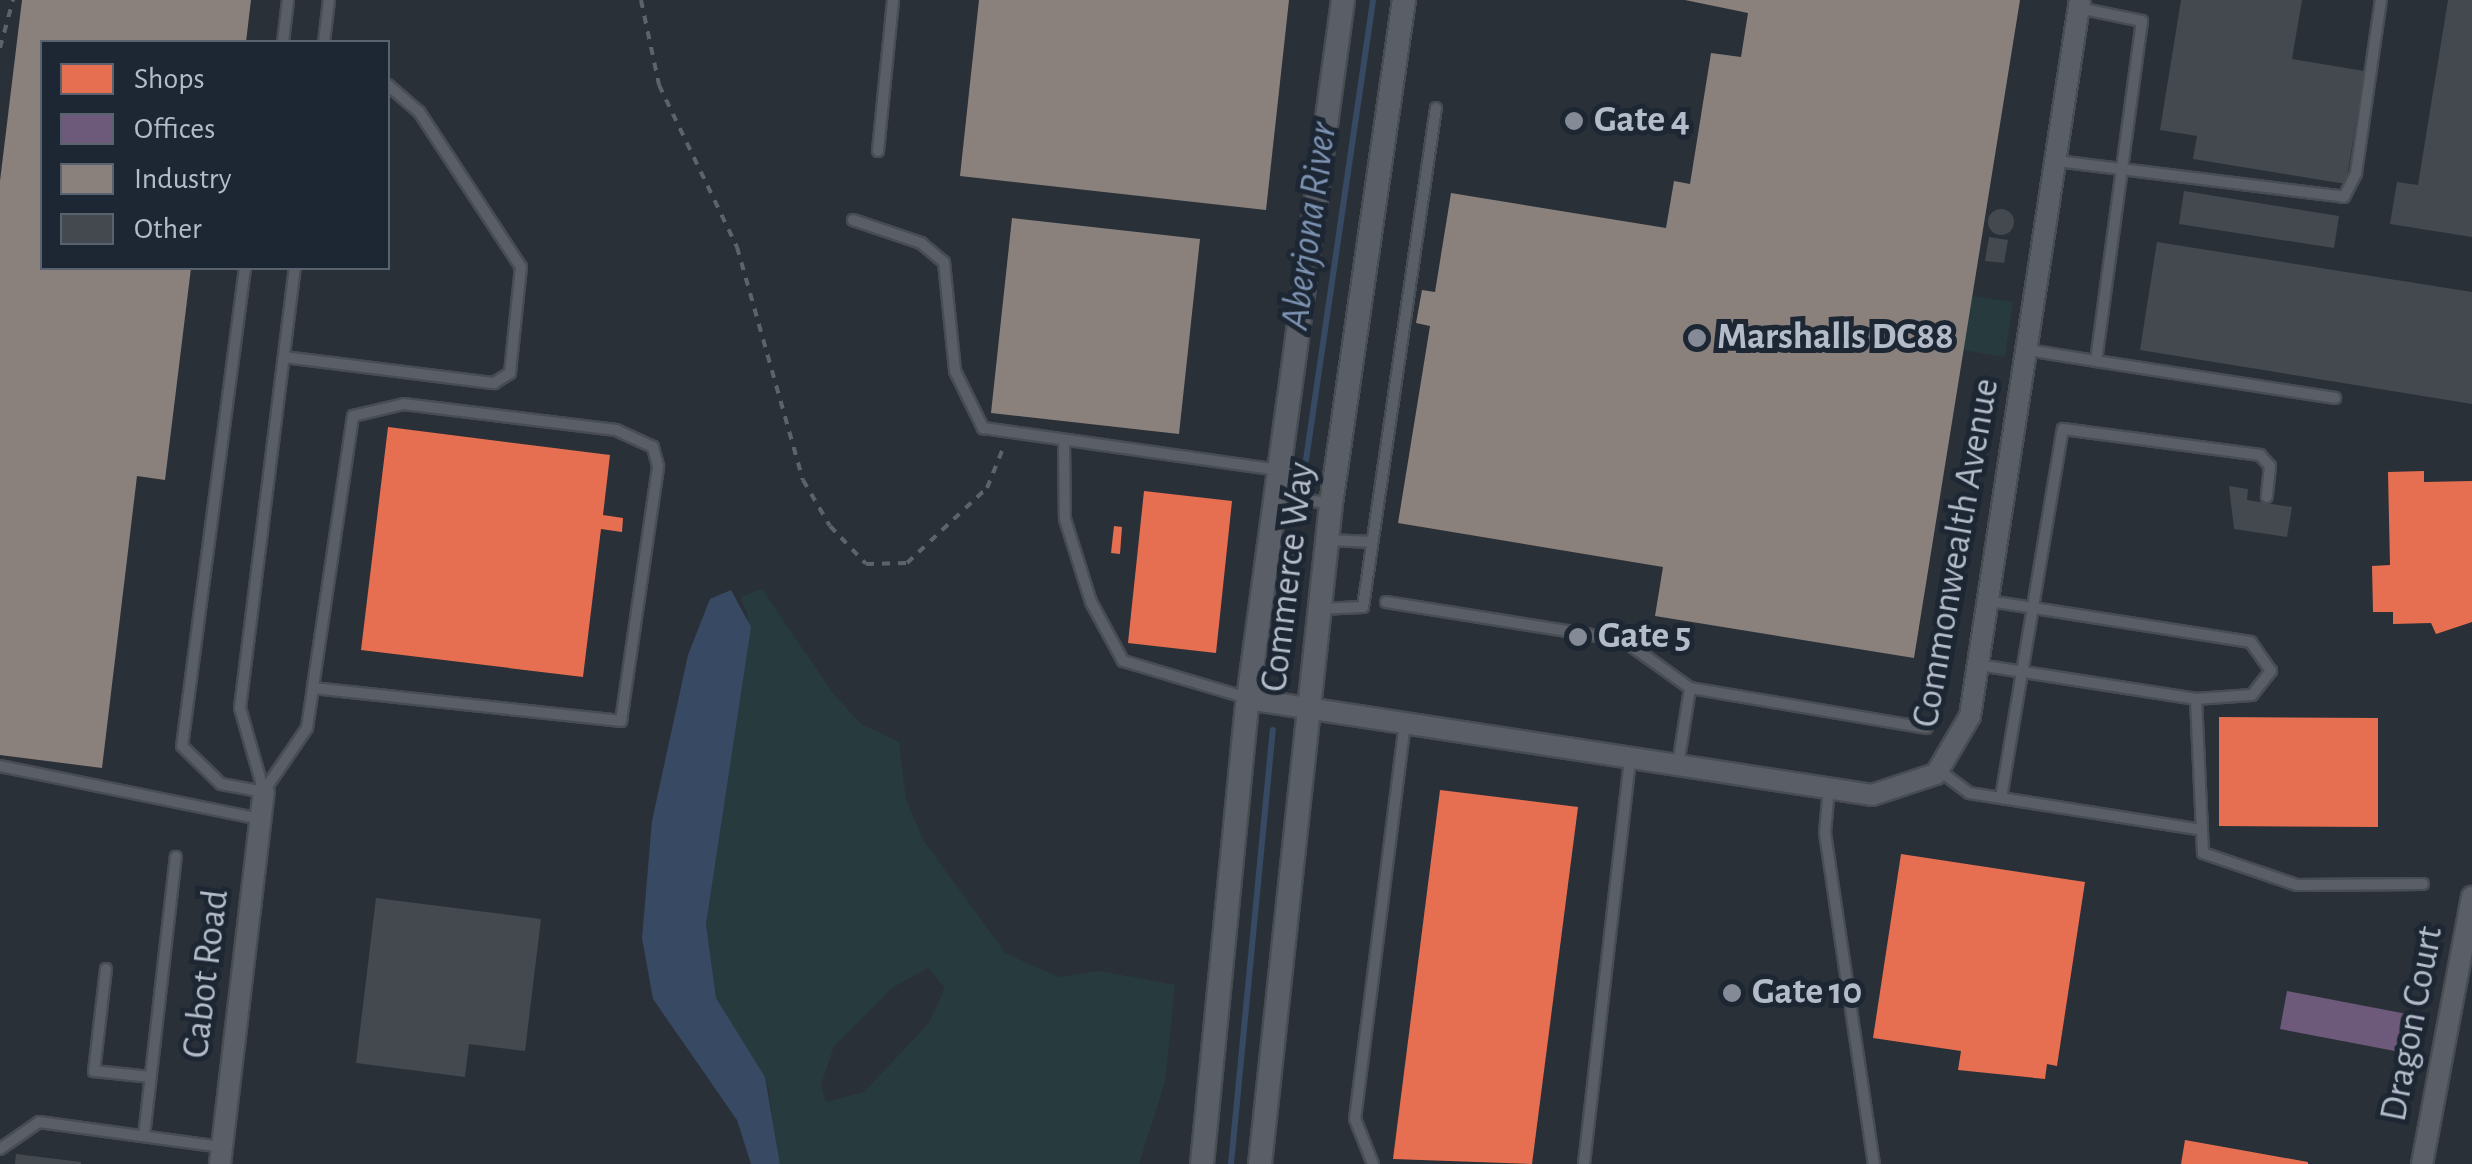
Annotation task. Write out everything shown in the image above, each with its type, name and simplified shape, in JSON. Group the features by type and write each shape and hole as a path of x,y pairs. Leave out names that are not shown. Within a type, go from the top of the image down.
{"street":[{"name":"Commerce Way","path":"1202,1164 1248,699 1343,0"},
{"name":"Commerce Way","path":"1260,1164 1331,504 1404,0"},
{"name":"Commonwealth Avenue","path":"1248,699 1829,788 1892,794 1940,771 1965,735 1978,666 2080,4"},
{"name":"Cabot Road","path":"221,1155 264,792"},
{"name":"Dragon Court","path":"2422,1164 2468,936 2472,897"}],"lane":[{"path":"283,40 288,0"},
{"path":"324,40 329,0"},
{"path":"878,151 893,0"},
{"path":"2057,161 2122,172 2344,196 2356,173 2381,0"},
{"path":"2080,4 2142,21 2096,361"},
{"path":"284,356 494,384 509,376 521,267 419,112 390,87"},
{"path":"1320,610 1363,607 1436,108"},
{"path":"853,220 921,244 944,262 957,380 976,422 1006,434 1277,470"},
{"path":"246,270 221,410 182,746 221,784 264,792"},
{"path":"264,792 240,719 296,270"},
{"path":"2028,350 2335,398"},
{"path":"264,792 307,728 353,416 404,404 616,430 653,447 658,466 621,721 313,688"},
{"path":"2002,798 2032,608 2067,427 2260,456 2271,469 2267,496"},
{"path":"1064,442 1065,519 1091,602 1123,661 1248,699"},
{"path":"1274,494 1331,504"},
{"path":"1327,540 1372,542"},
{"path":"1978,666 2196,699 2260,692 2272,672 2266,652 2251,642 1988,601"},
{"path":"1386,602 1623,640 1690,688 1927,728"},
{"path":"1678,765 1690,688"},
{"path":"2196,699 2197,830 2206,856 2297,885 2423,884"},
{"path":"1373,1164 1356,1119 1405,722"},
{"path":"1584,1164 1630,758"},
{"path":"0,766 260,819"},
{"path":"1940,771 1962,790 2197,830"},
{"path":"1829,788 1825,833 1874,1164"},
{"path":"144,1136 176,856"},
{"path":"106,969 94,1071 151,1077"},
{"path":"0,1150 39,1122 144,1136 221,1155"}],"path":[{"path":"0,48 13,0"},
{"path":"640,0 668,110 751,287 803,480 854,555 884,568 935,545 995,476 1006,434"}],"green space":[{"path":"1972,296 2013,302 2005,357 1963,350"},
{"path":"762,589 832,692 861,724 899,742 906,800 924,841 1005,953 1059,977 1100,971 1175,985 1165,1082 1139,1164 780,1164 768,1086 716,998 706,924 748,615 740,597","holes":["928,968 945,988 929,1023 864,1092 826,1102 821,1085 834,1046 892,988"]}],"water":[{"path":"731,590 751,627 706,924 716,998 765,1077 780,1164 751,1164 737,1120 653,999 642,938 652,821 688,655 710,599"}],"building: Shops":[{"path":"388,427 610,455 603,515 623,518 622,532 601,529 583,677 361,650"},
{"path":"2424,471 2424,482 2472,481 2472,622 2436,634 2431,623 2393,624 2393,612 2373,612 2372,566 2390,565 2388,472"},
{"path":"1144,491 1232,501 1216,653 1128,643"},
{"path":"1114,526 1122,527 1120,554 1111,553"},
{"path":"2219,717 2378,718 2378,827 2219,826"},
{"path":"1440,790 1578,807 1532,1164 1393,1159"},
{"path":"1901,854 2085,882 2057,1066 2047,1064 2045,1079 1958,1070 1961,1051 1873,1038"},
{"path":"2185,1140 2308,1162 2308,1164 2181,1164"}],"building: Offices":[{"path":"2287,991 2407,1014 2400,1052 2280,1029"}],"building: Industry":[{"path":"22,0 251,0 246,40 40,40 40,270 191,270 165,480 137,476 102,768 0,755 0,181"},
{"path":"979,0 1289,0 1266,210 960,176"},
{"name":"Marshalls DC88","path":"1685,0 2020,0 1914,658 1655,616 1663,567 1398,523 1430,326 1416,323 1422,290 1435,292 1451,193 1666,228 1674,181 1690,184 1711,53 1741,57 1748,13"},
{"path":"1012,218 1200,239 1179,434 991,413"}],"building: Other":[{"path":"2181,0 2302,0 2292,59 2364,71 2346,184 2193,159 2197,136 2160,130"},
{"path":"2448,0 2472,0 2472,237 2390,224 2397,182 2418,185"},
{"path":"2184,191 2339,216 2334,248 2179,224"},
{"path":"2001,209 2010,213 2014,222 2010,231 2001,235 1992,231 1988,222 1992,213"},
{"path":"1989,237 2008,240 2004,263 1985,261"},
{"path":"2157,242 2472,292 2472,404 2140,350"},
{"path":"2229,486 2248,489 2247,500 2292,507 2287,537 2234,529"},
{"path":"376,898 541,919 525,1051 469,1044 465,1077 356,1063"},
{"path":"16,1154 81,1162 81,1164 15,1164"}],"waterway":[{"name":"Aberjona River","path":"1306,460 1373,0"},
{"name":"Aberjona River","path":"1279,673 1296,534"},
{"name":"Aberjona River","path":"1231,1164 1273,730"}],"place":[{"name":"Gate 4","path":"1574,121"},
{"name":"Marshalls DC88","path":"1697,338"},
{"name":"Gate 5","path":"1578,637"},
{"name":"Gate 10","path":"1732,993"}]}
